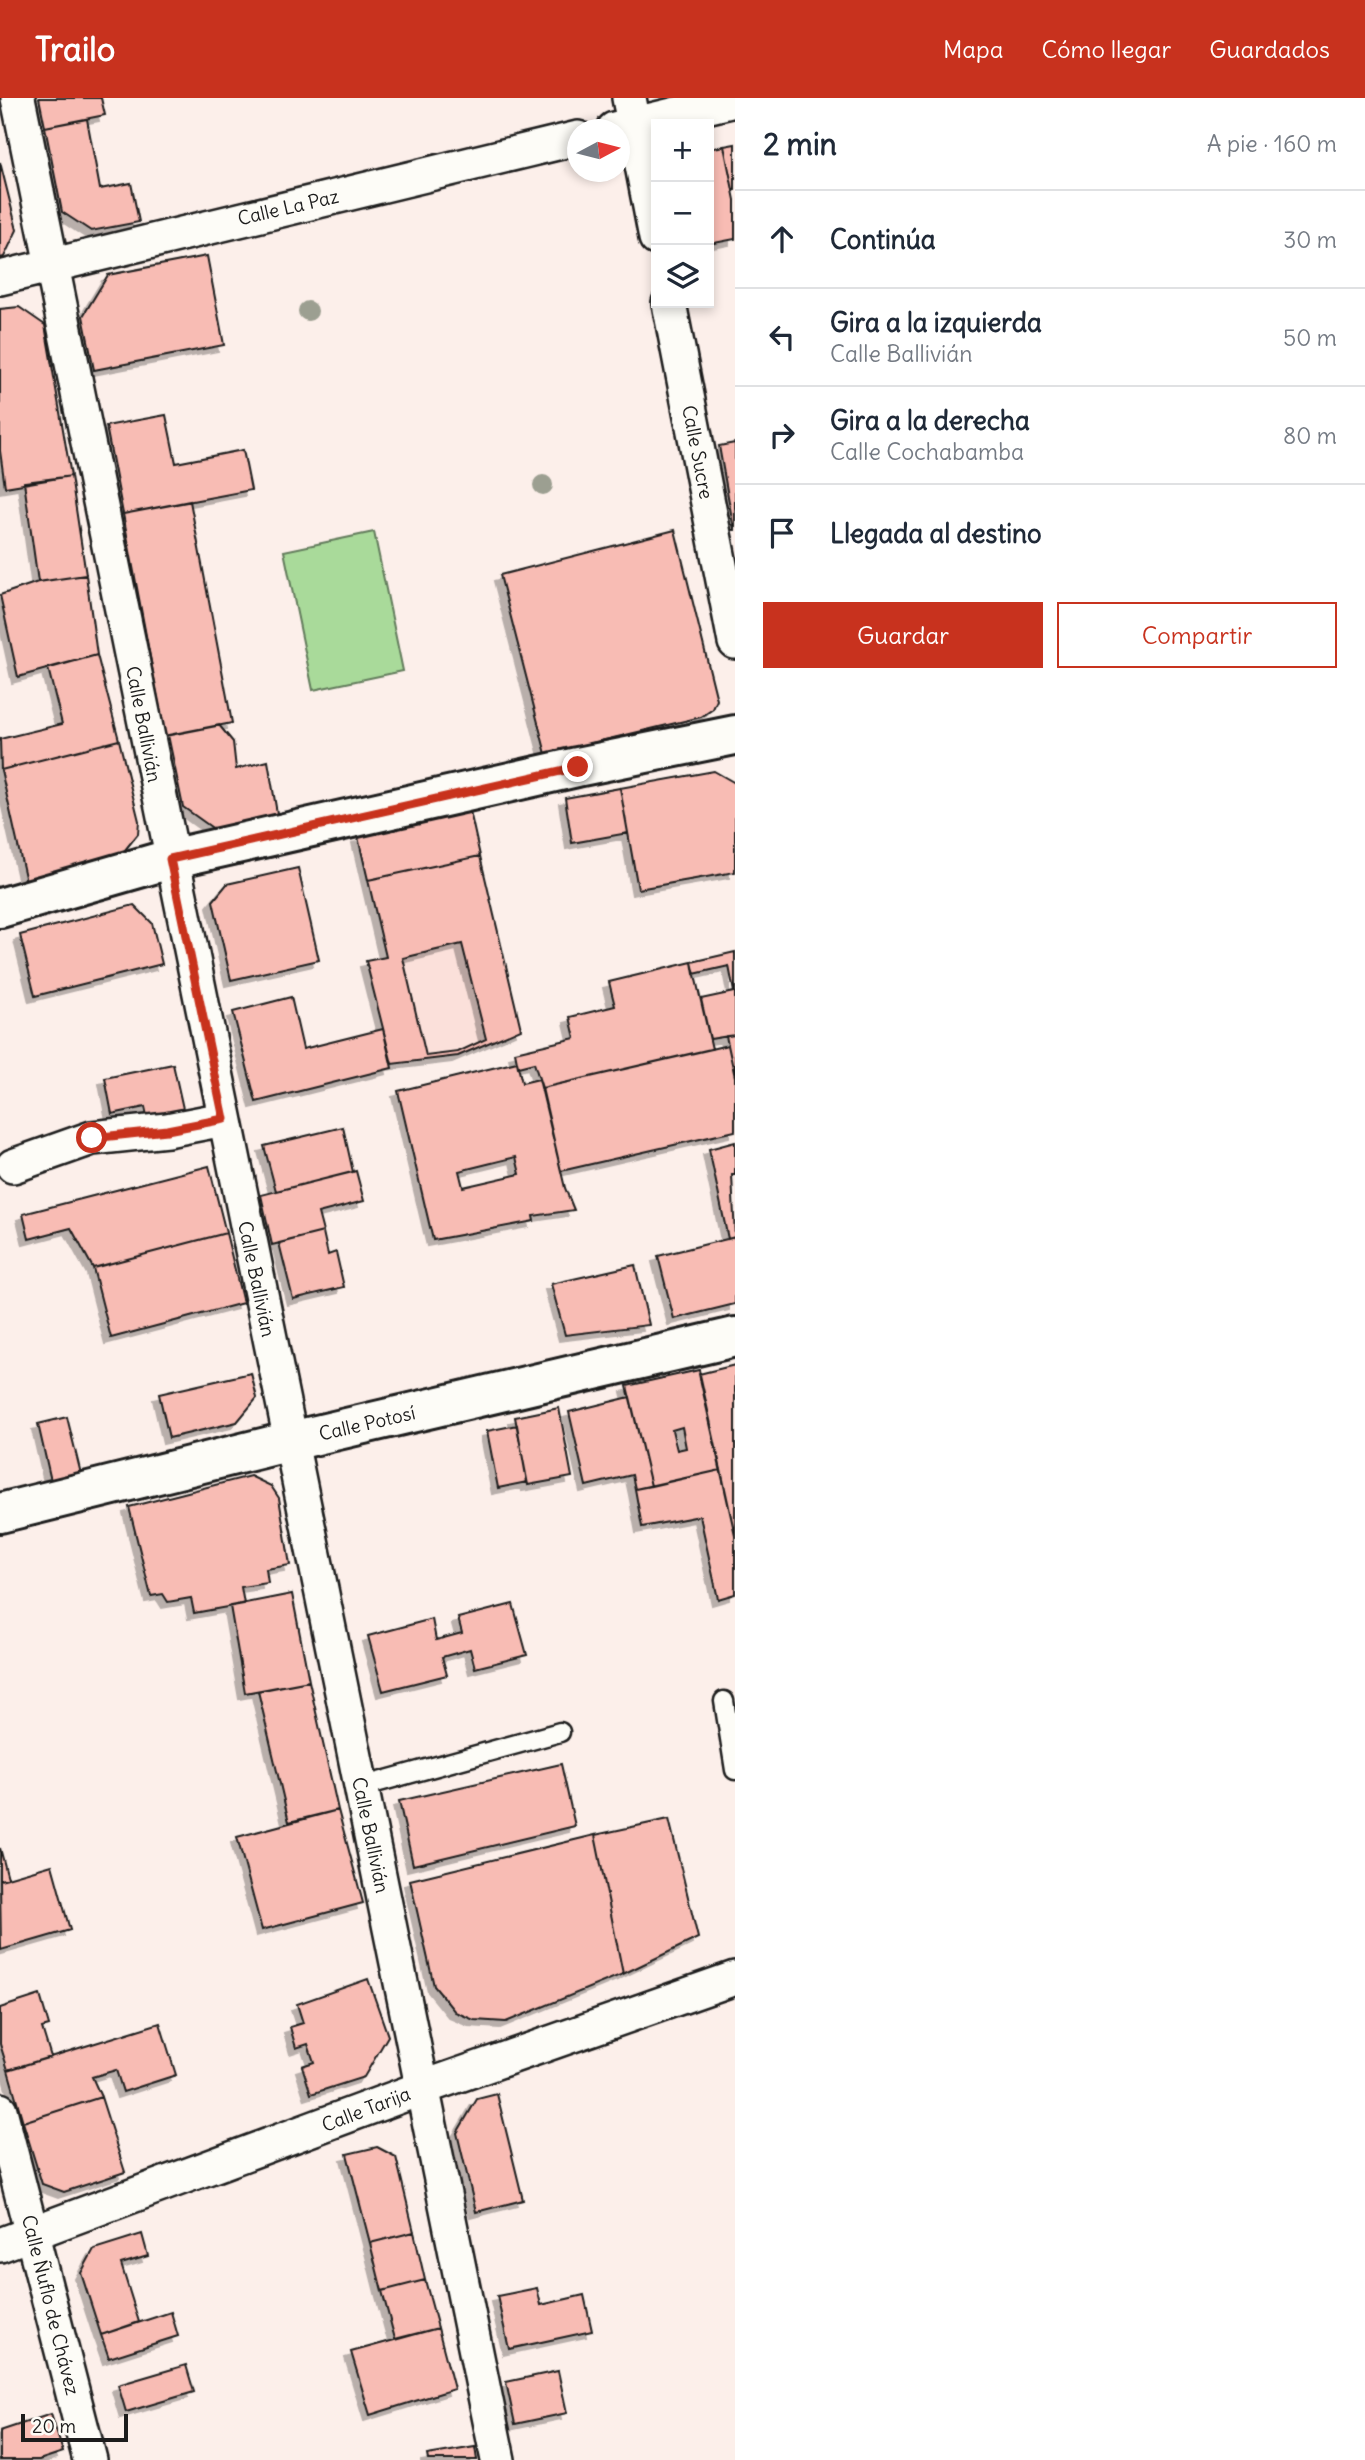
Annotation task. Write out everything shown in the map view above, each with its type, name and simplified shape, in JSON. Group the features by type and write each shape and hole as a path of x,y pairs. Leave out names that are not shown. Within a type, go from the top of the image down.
{"street":[{"name":"Calle Ballivián","path":"18,98 54,262 170,859 498,2460"},
{"path":"651,218 625,117 735,100"},
{"name":"Calle La Paz","path":"0,278 54,262 567,141"},
{"name":"Calle Sucre","path":"670,308 735,642"},
{"path":"0,908 170,859 564,770 735,735"},
{"path":"13,1166 92,1138 167,1130 224,1119"},
{"name":"Calle Potosí","path":"0,1513 290,1441 735,1338"},
{"name":"Calle Tarija","path":"0,2245 33,2235 422,2088 735,1979"},
{"name":"Calle Ñuflo de Chávez","path":"0,2110 90,2460"}],"lane":[{"path":"724,1702 735,1770"},
{"path":"361,1787 560,1732"}],"shaded area":[{"path":"470,811 521,1029 458,1056 392,1064 366,961 386,956 358,837"}],"green space":[{"path":"374,532 403,671 313,690 284,551"}],"building":[{"path":"39,98 101,98 105,115 45,127"},
{"path":"87,119 100,189 131,183 139,222 91,231 62,212 45,127"},
{"path":"735,144 735,190 733,190 724,146"},
{"path":"724,146 735,200 735,239 714,243 714,182 714,148"},
{"path":"0,162 17,230 4,257 0,258"},
{"path":"207,256 224,345 94,370 83,316 108,275"},
{"path":"19,307 45,325 71,476 5,487 0,451 0,309"},
{"path":"166,415 176,463 243,450 251,490 123,514 106,426"},
{"path":"735,443 735,530 734,530 719,446"},
{"path":"71,476 86,575 38,582 24,482"},
{"path":"190,501 232,723 165,736 123,514"},
{"path":"675,530 717,700 713,709 701,717 546,754 500,575"},
{"path":"86,575 97,655 18,677 0,595 38,582"},
{"path":"97,655 119,740 1,770 0,739 62,724 48,668"},
{"path":"219,725 233,742 236,769 268,761 278,819 218,832 183,807 168,735"},
{"path":"119,740 139,821 138,834 116,861 27,886 1,770"},
{"path":"714,771 735,783 735,872 638,889 620,788"},
{"path":"620,788 628,833 572,843 565,798"},
{"path":"470,811 480,856 368,880 358,837"},
{"path":"480,856 521,1029 458,1056 392,1064 366,961 386,957 368,880","holes":["462,944 486,1039 458,1052 426,1056 403,958"]},
{"path":"298,868 319,960 231,980 213,901 227,884"},
{"path":"134,905 152,923 162,964 35,996 20,935"},
{"path":"735,952 735,1035 710,1039 701,999 734,992 729,966 694,974 692,962"},
{"path":"692,962 712,1049 542,1088 534,1063 518,1067 515,1052 575,1038 570,1017 615,1006 609,982"},
{"path":"291,997 303,1049 383,1029 392,1068 256,1102 233,1012"},
{"path":"735,1035 735,1077 726,1036"},
{"path":"728,1045 735,1077 735,1131 561,1171 542,1088"},
{"path":"517,1062 522,1083 539,1079 565,1188 574,1210 533,1216 534,1221 433,1240 398,1091","holes":["516,1157 520,1174 463,1187 459,1171"]},
{"path":"173,1064 186,1122 150,1129 145,1107 112,1114 105,1078"},
{"path":"343,1127 353,1172 276,1191 264,1146"},
{"path":"735,1142 735,1175 732,1175 735,1237 728,1239 709,1149"},
{"path":"209,1166 226,1233 93,1268 71,1228 29,1239 23,1214"},
{"path":"356,1171 364,1201 318,1213 323,1232 272,1245 261,1195"},
{"path":"323,1232 328,1255 336,1252 344,1287 293,1299 279,1243"},
{"path":"226,1233 243,1303 111,1338 93,1268"},
{"path":"735,1237 735,1304 674,1319 658,1256"},
{"path":"635,1265 649,1325 565,1335 551,1284"},
{"path":"735,1365 735,1535 699,1374"},
{"path":"699,1370 721,1470 651,1486 627,1386","holes":["682,1427 686,1448 677,1450 672,1430"]},
{"path":"251,1373 257,1398 237,1422 169,1438 159,1394"},
{"path":"630,1397 651,1486 635,1489 632,1475 586,1486 569,1412"},
{"path":"559,1408 572,1477 528,1485 515,1417"},
{"path":"67,1417 81,1474 51,1481 38,1424"},
{"path":"517,1425 527,1482 498,1488 487,1431"},
{"path":"721,1470 735,1535 735,1594 718,1599 700,1516 642,1527 635,1489"},
{"path":"250,1476 271,1486 279,1498 290,1565 266,1569 268,1583 241,1587 244,1604 194,1613 191,1598 168,1602 163,1594 151,1596 129,1507"},
{"path":"292,1594 309,1681 245,1693 230,1606"},
{"path":"513,1604 527,1655 475,1668 470,1649 442,1657 447,1675 383,1691 368,1636 432,1619 436,1640 462,1633 458,1618"},
{"path":"309,1681 338,1810 289,1822 258,1691"},
{"path":"561,1764 575,1826 413,1865 399,1801"},
{"path":"338,1810 363,1903 262,1930 237,1837"},
{"path":"669,1819 698,1938 623,1974 595,1835"},
{"path":"595,1835 623,1974 506,2022 474,2020 455,2012 434,1986 410,1880"},
{"path":"0,1848 8,1878 0,1880"},
{"path":"52,1865 70,1930 1,1950 0,1880"},
{"path":"368,1979 388,2036 364,2077 311,2094 302,2066 314,2062 308,2044 296,2048 290,2027 303,2023 297,2004"},
{"path":"40,1995 49,2026 42,2028 51,2057 8,2070 0,2044 0,2008"},
{"path":"160,2023 176,2075 123,2092 116,2070 92,2077 101,2097 23,2122 8,2070"},
{"path":"497,2094 523,2200 476,2212 457,2133 477,2099"},
{"path":"101,2097 125,2172 64,2192 42,2184 23,2122"},
{"path":"377,2147 396,2157 414,2232 370,2243 347,2154"},
{"path":"414,2232 425,2280 382,2291 370,2243"},
{"path":"142,2234 148,2256 121,2264 139,2322 101,2335 81,2273 94,2249"},
{"path":"425,2280 438,2328 395,2339 382,2291"},
{"path":"537,2288 541,2305 584,2295 592,2331 509,2349 497,2296"},
{"path":"171,2312 178,2336 109,2358 101,2335"},
{"path":"438,2328 454,2389 370,2415 351,2352"},
{"path":"186,2365 194,2392 126,2412 118,2385"},
{"path":"558,2371 567,2413 515,2424 506,2382"},
{"path":"51,2414 63,2452 39,2460 0,2460 0,2431"},
{"path":"475,2447 477,2460 428,2460 427,2455"}],"route":[{"path":"92,1138 167,1130 224,1119 170,859 578,767"}]}
